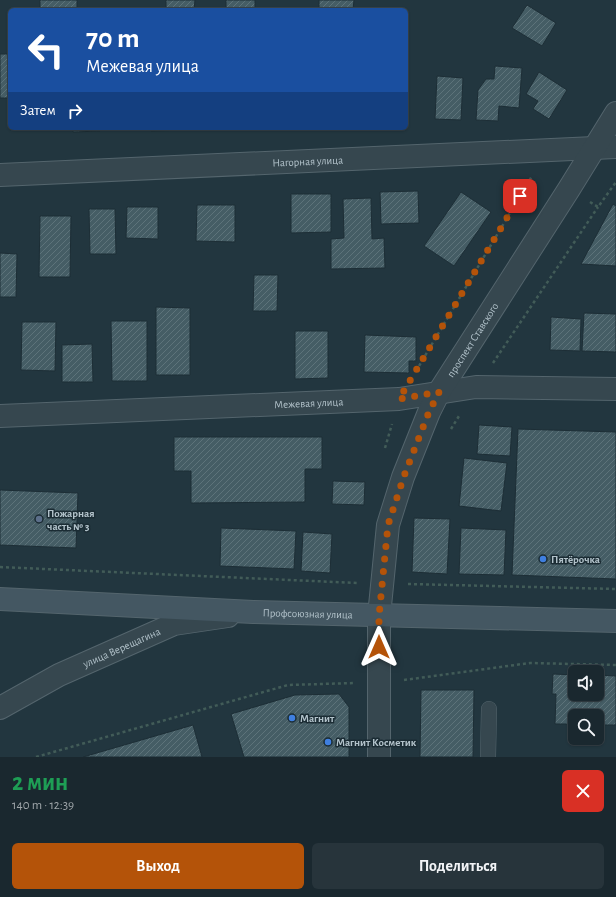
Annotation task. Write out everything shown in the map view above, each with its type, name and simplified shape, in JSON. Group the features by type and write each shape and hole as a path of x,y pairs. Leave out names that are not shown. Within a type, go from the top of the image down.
{"main road":[{"name":"Профсоюзная улица","path":"0,599 253,612 379,616 616,620"}],"street":[{"name":"проспект Ставского","path":"379,757 379,616 388,525 404,476 429,412 439,392 616,113"},
{"name":"Нагорная улица","path":"0,175 616,147"},
{"name":"Межевая улица","path":"0,416 399,399 476,387 616,389"},
{"name":"улица Верещагина","path":"0,708 59,675 174,624 253,612"}],"lane":[{"path":"488,757 489,709"}],"path":[{"path":"385,450 399,399 536,169"},
{"path":"450,430 476,387 616,182"},
{"path":"569,189 598,207"},
{"path":"0,567 364,583"},
{"path":"401,584 616,589"},
{"path":"401,681 530,663 616,665"},
{"path":"36,757 288,685 361,683"}],"building":[{"path":"40,0 77,0 77,8 40,8"},
{"path":"166,0 195,0 194,8 166,8"},
{"path":"226,0 255,0 255,8 226,8"},
{"path":"319,0 354,0 353,8 319,8"},
{"path":"527,5 556,23 542,46 512,28"},
{"path":"0,54 8,54 8,98 0,98"},
{"path":"495,66 522,68 519,108 499,106 498,121 476,120 478,90 486,79 494,79"},
{"path":"539,72 567,90 549,119 533,109 538,101 526,94"},
{"path":"437,76 463,78 461,120 435,119"},
{"path":"73,130 100,130 100,131 73,132"},
{"path":"151,130 187,130 151,131"},
{"path":"418,191 419,223 381,224 380,192"},
{"path":"461,192 491,212 454,266 424,246"},
{"path":"291,194 331,194 331,232 291,233"},
{"path":"371,198 372,239 384,238 385,268 331,269 331,239 344,238 343,199"},
{"path":"613,204 616,206 616,266 581,264"},
{"path":"197,205 235,205 235,242 196,241"},
{"path":"127,207 158,207 158,239 126,238"},
{"path":"89,209 115,209 116,254 90,254"},
{"path":"40,216 71,216 70,277 39,277"},
{"path":"0,253 17,254 16,297 0,297"},
{"path":"254,275 278,275 277,311 253,311"},
{"path":"156,307 190,308 190,375 156,375"},
{"path":"584,313 616,314 616,352 582,351"},
{"path":"551,317 581,319 580,351 550,350"},
{"path":"111,321 147,321 147,381 112,381"},
{"path":"22,322 56,322 55,371 21,370"},
{"path":"295,331 328,331 328,378 295,379"},
{"path":"365,335 416,337 416,361 409,361 409,373 364,372"},
{"path":"92,344 93,382 62,382 62,345"},
{"path":"479,425 512,427 510,456 477,454"},
{"path":"518,429 616,432 616,579 512,575"},
{"path":"174,437 322,437 322,469 305,469 305,502 191,503 191,471 174,471"},
{"path":"464,458 507,463 501,511 459,506"},
{"path":"333,481 365,482 364,505 332,504"},
{"name":"Пожарная часть № 3","path":"0,490 78,493 76,548 0,545"},
{"path":"414,518 450,519 447,574 412,572"},
{"path":"221,528 296,531 294,569 220,566"},
{"path":"461,528 506,530 504,575 459,574"},
{"path":"303,532 332,534 330,573 301,571"},
{"path":"553,674 568,675 568,701 604,701 604,675 616,676 616,725 604,725 604,709 568,709 568,724 555,724 556,694 552,694"},
{"path":"421,690 474,690 473,757 420,757"},
{"path":"339,694 349,707 349,757 244,757 231,714 295,695"},
{"path":"193,725 202,757 83,757"}],"place":[{"name":"Пожарная часть № 3","path":"39,519"},
{"name":"Пятёрочка","path":"543,559"},
{"name":"Магнит","path":"292,718"},
{"name":"Магнит Косметик","path":"328,742"}],"route":[{"path":"379,647 379,616 388,525 404,476 429,412 439,392 399,399 520,196"}]}
